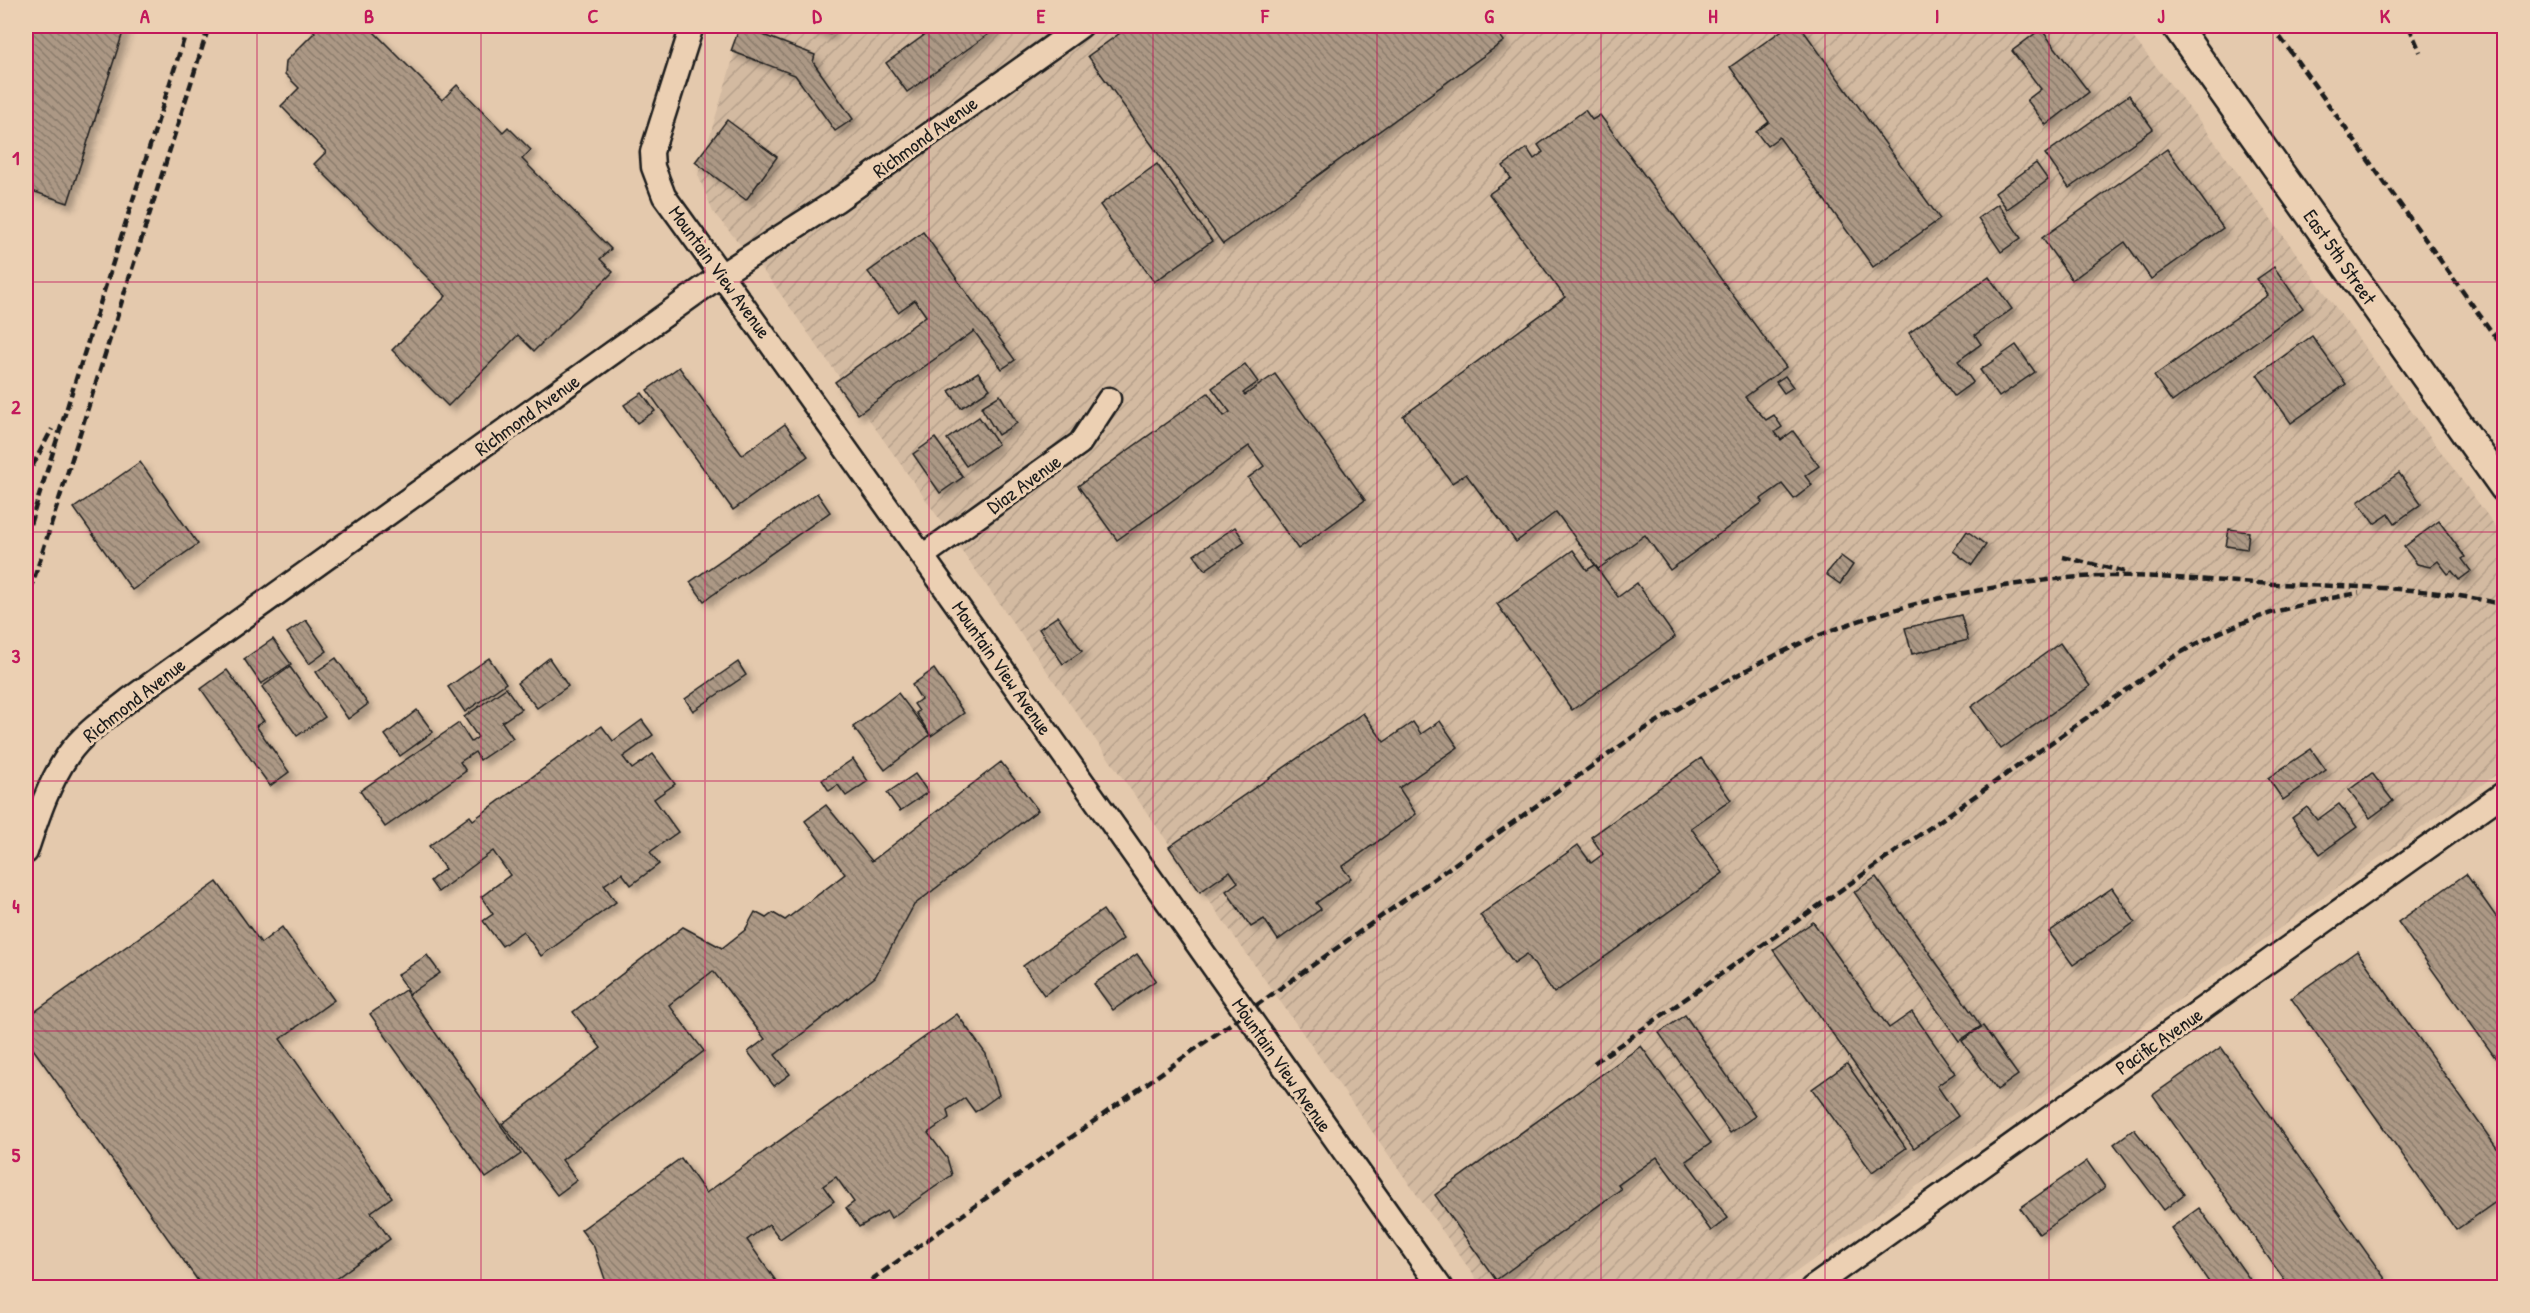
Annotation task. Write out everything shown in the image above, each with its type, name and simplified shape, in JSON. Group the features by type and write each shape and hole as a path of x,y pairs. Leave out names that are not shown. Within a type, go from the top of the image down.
{"main road":[{"name":"East 5th Street","path":"2176,26 2505,488"}],"street":[{"name":"Mountain View Avenue","path":"692,26 652,152 653,167 664,196 924,555 1105,816 1441,1287"},
{"name":"Richmond Avenue","path":"26,852 56,774 69,753 86,735 130,699 722,275 836,201 1081,26"},
{"name":"Diaz Avenue","path":"924,555 1080,443 1109,399"},
{"name":"Pacific Avenue","path":"1812,1287 2505,793"}],"shaded area":[{"path":"743,26 2124,26 2201,123 2504,538 2504,769 1775,1287 1482,1287 772,282 713,212 698,175"}],"building":[{"path":"26,26 125,26 68,203 26,189"},
{"path":"308,26 368,26 442,100 457,85 503,132 508,127 531,150 522,159 611,249 600,259 613,272 534,351 518,335 448,406 392,350 446,296 314,164 326,152 281,106 299,88 285,74 286,61 315,32"},
{"path":"740,26 815,55 813,62 853,119 835,131 795,75 731,51"},
{"path":"804,26 833,26 830,34"},
{"path":"937,26 1000,26 907,92 886,63"},
{"path":"1130,26 1493,26 1504,41 1223,244 1088,56"},
{"path":"1788,26 1800,26 1940,219 1873,267 1779,137 1767,146 1756,132 1769,122 1730,67"},
{"path":"2041,29 2089,92 2046,125 2027,100 2041,89 2012,51"},
{"path":"2129,95 2153,129 2069,188 2045,154"},
{"path":"1585,110 1592,120 1600,115 1786,367 1745,397 1766,420 1774,415 1782,427 1775,432 1781,440 1793,431 1819,466 1805,476 1812,485 1794,499 1782,484 1761,499 1763,502 1670,570 1645,535 1598,569 1556,512 1516,542 1466,474 1452,483 1403,416 1565,297 1489,194 1511,178 1503,166 1527,148 1534,159 1543,152 1538,145"},
{"path":"727,120 777,157 746,200 695,162"},
{"path":"2167,149 2223,228 2151,279 2125,242 2072,280 2042,238"},
{"path":"2036,163 2048,180 2007,209 1995,193"},
{"path":"1157,164 1212,241 1154,282 1100,205"},
{"path":"1998,204 2021,238 2001,252 1978,218"},
{"path":"923,232 1015,360 1002,369 974,331 858,414 835,382 926,316 915,300 898,312 868,272"},
{"path":"2274,267 2303,308 2172,402 2154,376 2268,295 2257,279"},
{"path":"1989,277 2012,309 1975,335 1981,344 1958,361 1973,382 1954,396 1909,333"},
{"path":"2312,336 2346,384 2291,423 2257,375"},
{"path":"2016,345 2035,372 1999,397 1980,370"},
{"path":"1245,364 1258,382 1243,393 1245,395 1275,374 1365,500 1298,549 1248,478 1264,466 1249,446 1117,540 1078,486 1208,393 1224,416 1230,412 1212,388"},
{"path":"679,367 742,455 785,424 808,456 733,510 647,390"},
{"path":"978,372 990,389 961,408 949,391"},
{"path":"1785,376 1793,387 1784,393 1776,382"},
{"path":"642,393 655,411 637,423 624,405"},
{"path":"1000,395 1017,423 998,435 981,407"},
{"path":"979,417 998,444 966,466 947,439"},
{"path":"935,438 963,477 940,493 913,454"},
{"path":"140,462 198,544 132,590 74,508"},
{"path":"2399,473 2421,504 2395,523 2389,514 2374,524 2358,502"},
{"path":"817,493 830,512 704,601 690,582"},
{"path":"2439,521 2465,557 2462,559 2471,571 2459,580 2452,571 2448,574 2438,561 2430,567 2417,564 2404,547"},
{"path":"1235,527 1245,542 1205,570 1194,555"},
{"path":"2229,529 2249,532 2247,549 2226,546"},
{"path":"1967,531 1986,545 1972,565 1953,551"},
{"path":"1573,550 1587,570 1595,565 1618,597 1637,583 1675,637 1572,710 1497,604"},
{"path":"1841,556 1853,565 1840,584 1826,574"},
{"path":"1961,615 1968,640 1912,654 1905,628"},
{"path":"1058,616 1082,651 1063,664 1039,629"},
{"path":"306,620 327,651 309,664 287,633"},
{"path":"273,639 291,664 261,684 244,659"},
{"path":"2060,643 2090,686 2001,749 1971,707"},
{"path":"336,658 368,704 348,719 316,672"},
{"path":"489,658 506,683 465,712 448,687"},
{"path":"549,658 568,686 537,708 517,683"},
{"path":"738,662 746,675 693,711 685,699"},
{"path":"290,667 325,717 297,736 262,687"},
{"path":"934,669 964,713 931,736 916,713 919,711 914,704 921,699 912,685"},
{"path":"227,670 264,721 256,726 289,772 270,786 201,689"},
{"path":"506,688 521,709 502,722 513,738 480,760 475,752 460,762 466,771 385,827 360,791 459,723 471,742 478,737 464,717"},
{"path":"898,693 930,735 885,770 853,727"},
{"path":"417,710 433,732 400,756 385,735"},
{"path":"1363,713 1384,742 1413,722 1421,734 1440,721 1458,747 1399,788 1416,814 1342,867 1351,878 1316,903 1321,909 1278,940 1264,919 1251,927 1226,891 1238,882 1230,871 1200,892 1169,847"},
{"path":"642,720 653,735 623,757 632,769 653,754 675,784 654,799 678,832 650,852 659,864 631,885 622,873 604,885 616,902 541,956 523,931 502,946 483,921 493,914 481,897 510,875 493,851 438,892 430,881 445,869 429,846 470,816 473,820 602,726 613,741"},
{"path":"2311,749 2326,770 2283,800 2268,778"},
{"path":"1701,758 1731,800 1691,828 1723,873 1554,993 1527,954 1514,963 1480,915 1578,845 1591,863 1603,854 1591,837"},
{"path":"853,759 868,781 846,796 838,785 829,791 822,780"},
{"path":"1001,762 1038,810 914,905 875,977 775,1055 790,1074 774,1086 748,1052 765,1039 713,971 669,1005 704,1051 562,1160 577,1180 557,1195 502,1124 601,1048 573,1012 683,927 722,948 745,930 755,912 766,918 773,913 785,920 845,874 805,821 826,805 872,861"},
{"path":"2372,773 2393,801 2370,818 2349,790"},
{"path":"915,774 928,792 900,811 887,793"},
{"path":"2339,804 2357,827 2320,854 2292,818 2307,807 2317,820"},
{"path":"2466,874 2504,928 2504,1070 2398,922"},
{"path":"1876,877 1981,1026 1959,1041 1854,892"},
{"path":"217,882 261,943 282,927 334,1000 280,1039 392,1197 371,1212 390,1239 323,1288 271,1288 268,1283 262,1288 203,1288 26,1039 26,1018"},
{"path":"2112,888 2135,922 2073,965 2049,932"},
{"path":"1103,910 1123,939 1044,995 1023,966"},
{"path":"1813,922 1889,1028 1912,1012 1955,1073 1937,1086 1958,1116 1914,1148 1773,950"},
{"path":"2357,951 2504,1158 2504,1196 2456,1230 2291,998"},
{"path":"1137,954 1156,980 1113,1010 1094,984"},
{"path":"427,955 440,973 410,994 397,975"},
{"path":"405,990 521,1154 486,1178 370,1014"},
{"path":"957,1014 986,1054 999,1095 975,1112 965,1098 947,1110 949,1118 928,1133 947,1158 952,1175 891,1218 887,1211 859,1227 846,1208 854,1202 836,1177 823,1186 834,1201 780,1239 769,1224 747,1240 778,1284 774,1288 608,1288 594,1247 581,1230 681,1158 706,1193"},
{"path":"1685,1015 1755,1116 1730,1133 1659,1033"},
{"path":"1983,1026 2018,1075 1997,1090 1962,1041"},
{"path":"1641,1046 1711,1143 1686,1161 1728,1218 1711,1231 1657,1157 1618,1185 1621,1189 1496,1280 1435,1195"},
{"path":"2221,1047 2386,1280 2376,1288 2290,1288 2153,1095"},
{"path":"1847,1064 1906,1148 1872,1172 1812,1089"},
{"path":"2134,1129 2184,1194 2164,1210 2114,1144"},
{"path":"2087,1161 2105,1187 2039,1234 2020,1208"},
{"path":"2199,1208 2256,1288 2213,1288 2171,1228"}],"railway":[{"path":"26,537 188,26"},
{"path":"26,604 209,26"},
{"path":"2272,26 2504,349"},
{"path":"2409,26 2420,52"},
{"path":"26,478 52,429"},
{"path":"2063,557 2126,572"},
{"path":"860,1288 1637,734 1727,681 1820,635 1910,605 1973,591 2036,581 2093,576 2145,576 2390,588 2448,594 2504,605"},
{"path":"1594,1063 2172,658 2217,634 2262,616 2309,603 2359,593"}]}
